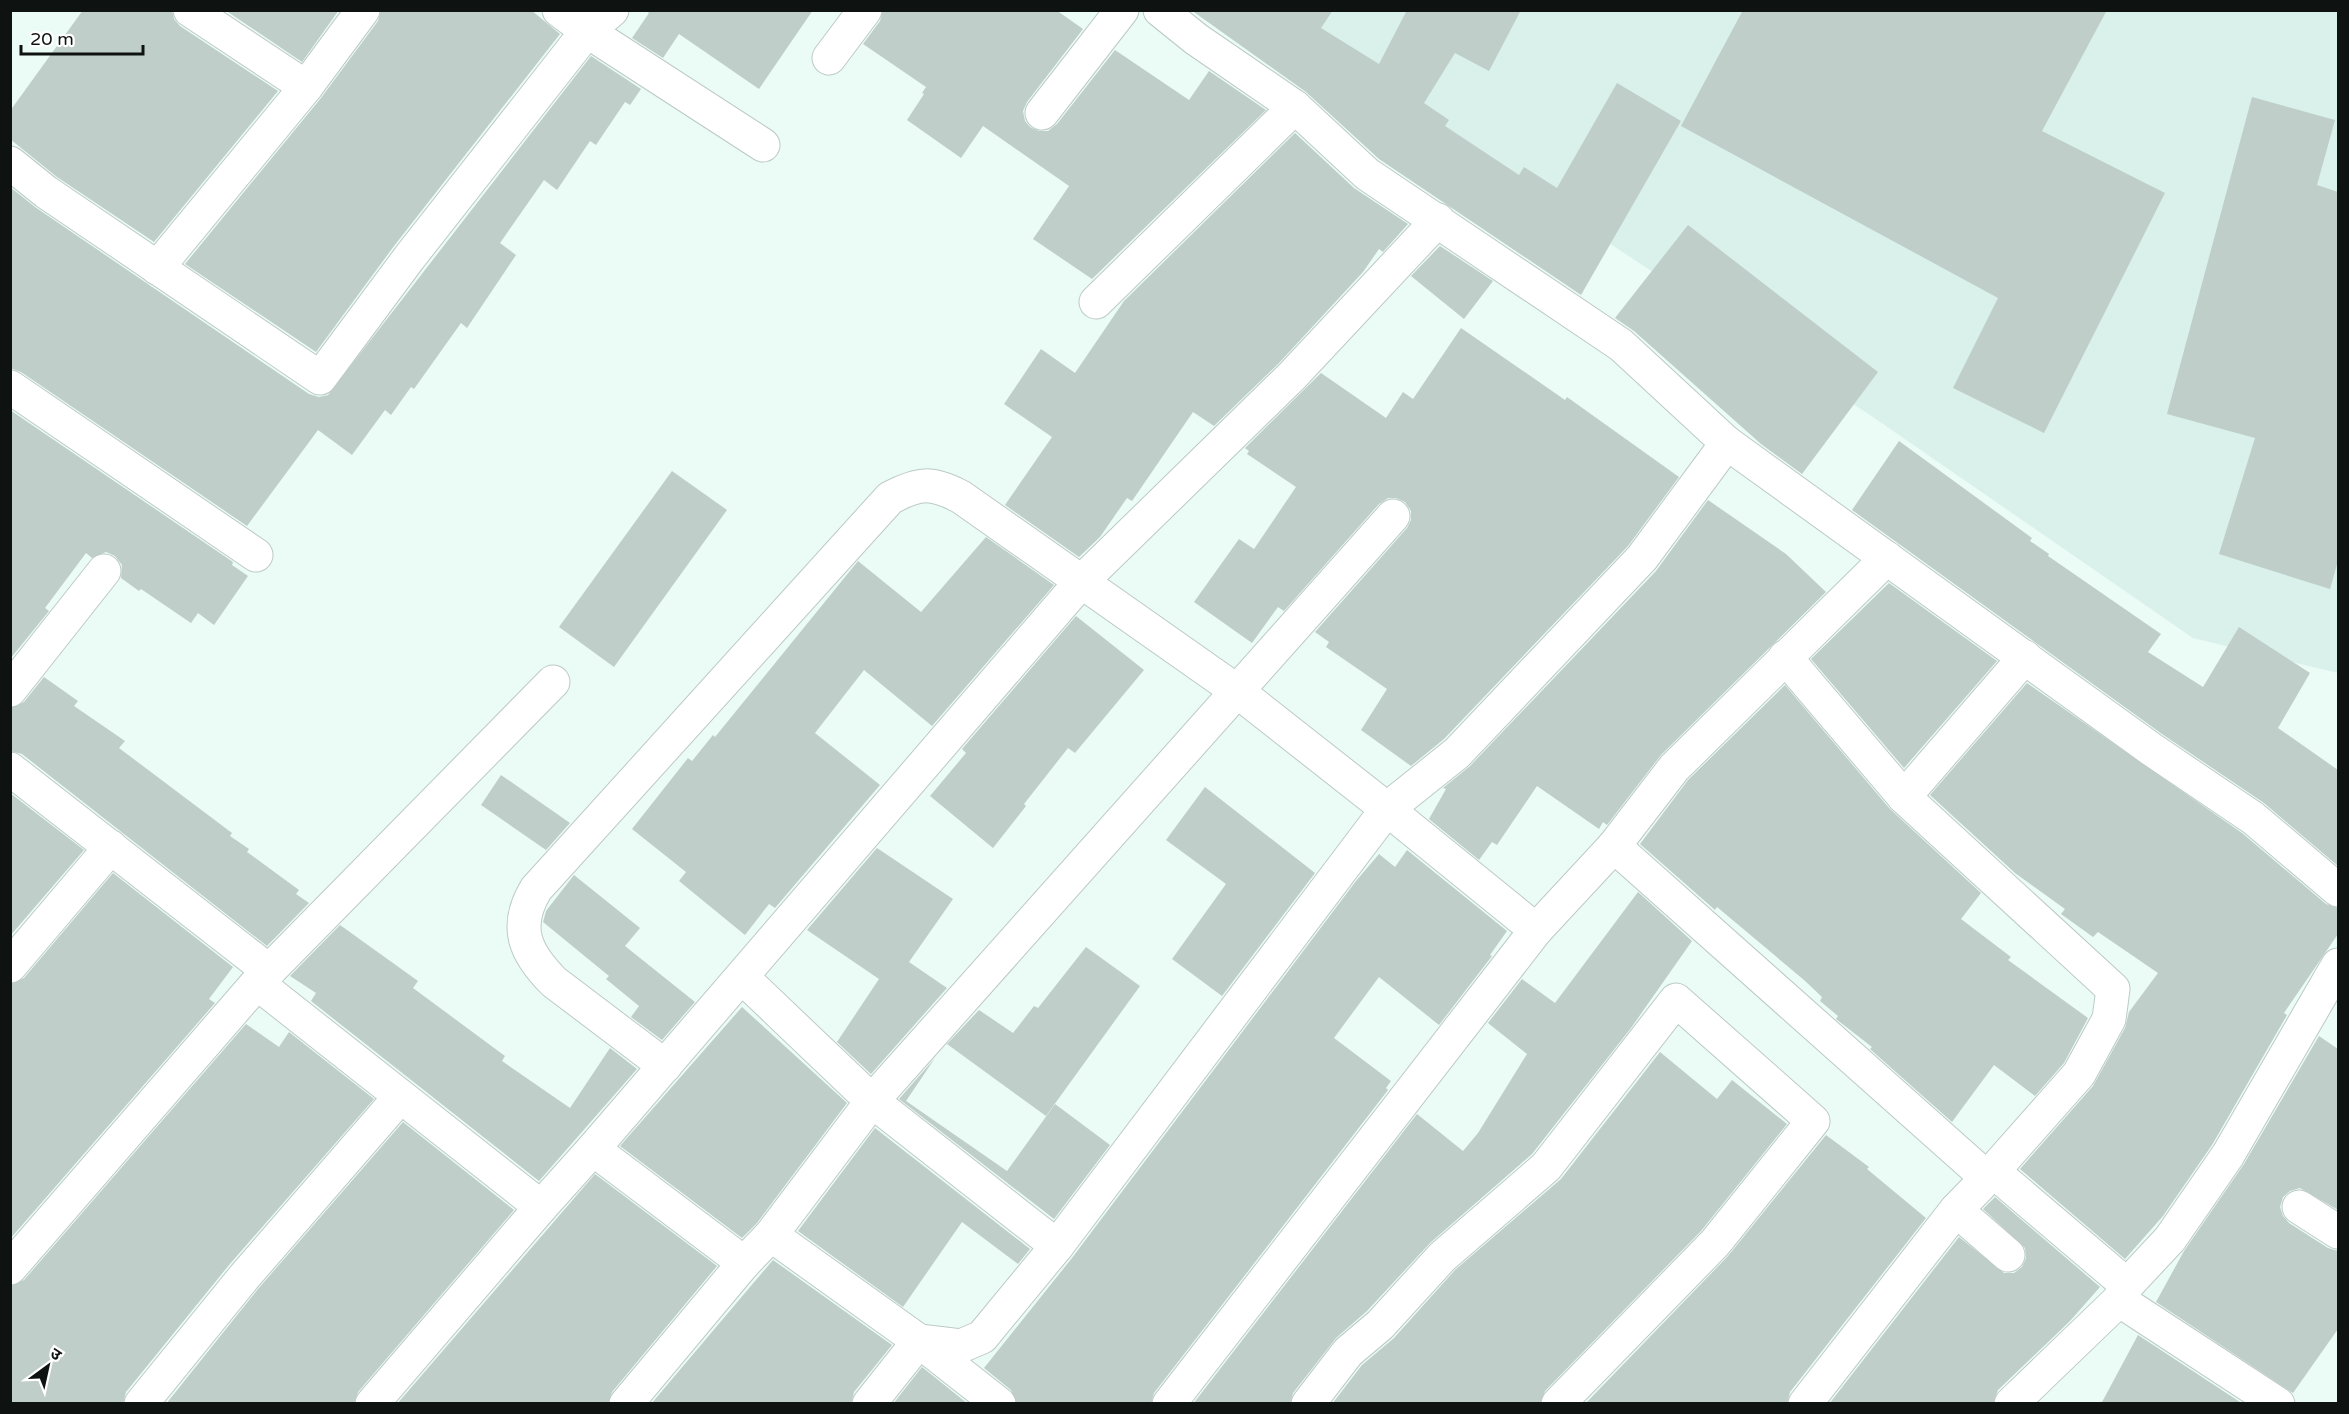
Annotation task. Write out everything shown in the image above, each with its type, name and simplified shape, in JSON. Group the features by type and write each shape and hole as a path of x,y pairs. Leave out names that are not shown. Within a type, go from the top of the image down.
{"street":[{"path":"190,10 306,87"},
{"path":"157,268 306,87 363,10"},
{"path":"559,10 587,31 763,145"},
{"path":"10,163 46,192 320,378 587,31 612,10"},
{"path":"829,58 864,10"},
{"path":"1042,113 1122,10"},
{"path":"1160,10 1196,39 1295,107 1367,174 1621,345 1726,443 2151,748 2253,818 2338,890"},
{"path":"1096,302 1295,107"},
{"path":"372,1404 1080,583 1293,376 1438,220"},
{"path":"10,387 256,555"},
{"path":"919,1341 961,1346 982,1337 1057,1246 1388,808 1457,753 1642,558 1726,443"},
{"path":"665,1066 554,982 538,966 523,932 526,905 536,889 890,498 919,485 944,488 961,497 1080,583 1237,691 1388,808 1536,930"},
{"path":"626,1404 744,1263 771,1235 872,1101 1393,516"},
{"path":"1169,1404 1536,930 1614,846 1674,768 1887,558"},
{"path":"10,690 104,571"},
{"path":"1785,657 1904,797 2113,988 2109,1019 2079,1074 1991,1175 1956,1210 1805,1404"},
{"path":"1904,797 2025,657"},
{"path":"10,1269 263,977 553,682"},
{"path":"10,769 111,847 400,1097 541,1208"},
{"path":"1614,846 2123,1293 2278,1404"},
{"path":"10,966 111,847"},
{"path":"2011,1404 2123,1293 2170,1239 2228,1155 2338,964"},
{"path":"742,977 872,1101 1057,1246"},
{"path":"1308,1404 1348,1352 1380,1325 1442,1257 1546,1167 1676,1000 1813,1121 1715,1242 1558,1404"},
{"path":"141,1404 244,1277 400,1097"},
{"path":"593,1149 744,1263"},
{"path":"2299,1208 2338,1232"},
{"path":"1956,1210 2008,1255"},
{"path":"771,1235 919,1341 999,1404"},
{"path":"869,1404 919,1341"}],"shaded area":[{"path":"1257,11 2338,11 2338,673 2193,638 1873,417"}],"building":[{"path":"83,10 172,10 174,19 180,26 278,91 154,242 57,177 10,139 10,111"},
{"path":"225,10 339,10 302,62"},
{"path":"381,10 531,10 560,34 394,246 316,352 185,264 321,98 378,21"},
{"path":"645,10 813,10 759,89 679,34 663,58 632,38 649,13"},
{"path":"883,10 1056,10 1083,29 1027,102 1023,111 1025,121 1030,127 1039,131 1048,131 1057,124 1115,50 1189,100 1209,71 1266,110 1092,279 1033,239 1069,186 983,126 961,158 907,120 926,87 863,44 880,21"},
{"path":"1191,10 1333,10 1321,28 1379,64 1407,10 1521,10 1489,71 1455,53 1424,103 1449,120 1445,126 1519,175 1524,167 1557,188 1617,83 1681,121 1581,295 1379,159 1306,92"},
{"path":"1743,10 2107,10 2042,131 2165,193 2044,433 1953,388 1998,298 1681,126"},
{"path":"591,56 641,89 630,105 625,102 596,145 590,141 557,190 544,180 500,243 516,255 467,328 461,323 414,389 411,387 391,415 385,410 352,455 318,430 247,526 21,372 10,368 10,187 35,207 309,394 319,397 328,395"},
{"path":"2252,97 2335,120 2317,185 2338,192 2338,561 2330,589 2219,554 2255,438 2167,414"},
{"path":"1295,133 1354,188 1408,224 1383,252 1379,249 1363,272 1279,363 1214,426 1193,412 1132,501 1127,498 1100,537 1079,557 1005,505 1052,437 1004,404 1041,349 1075,373 1124,301"},
{"path":"1688,225 1878,372 1802,474 1761,444 1634,331 1615,318"},
{"path":"1440,246 1493,281 1464,319 1411,276"},
{"path":"1461,328 1565,400 1567,397 1679,477 1628,546 1444,739 1411,766 1361,730 1387,689 1326,647 1329,642 1315,632 1407,528 1411,520 1411,511 1405,502 1396,498 1388,498 1379,504 1284,611 1278,607 1252,643 1194,602 1239,539 1254,549 1296,487 1247,454 1249,451 1245,448 1321,373 1386,418 1403,392 1413,399"},
{"path":"10,410 233,562 232,565 248,576 214,625 198,613 191,623 141,589 139,591 121,578 122,565 115,556 106,552 92,558 86,553 45,608 49,611 10,659"},
{"path":"1899,441 2032,538 2030,541 2049,554 2048,556 2161,634 2148,652 2203,687 2239,627 2310,673 2278,728 2338,770 2338,866 2264,803 2162,734 1852,510"},
{"path":"672,471 727,510 614,667 559,627"},
{"path":"1708,500 1786,554 1826,592 1661,755 1607,825 1603,822 1599,829 1537,786 1497,845 1492,842 1479,860 1429,819 1446,789 1443,788 1470,766 1656,571"},
{"path":"986,537 1054,585 932,726 864,670 815,733 880,785 775,908 769,904 745,935 679,881 686,872 632,829 688,758 692,761 713,735 715,737 858,561 921,612"},
{"path":"1889,583 1997,661 1904,768 1811,659"},
{"path":"1076,616 1144,670 1075,753 1068,748 993,848 930,796 966,753 962,749"},
{"path":"44,677 78,701 74,706 125,741 119,748 232,833 230,836 249,849 247,852 299,890 296,894 309,903 267,946 22,754 10,751 10,708 24,702"},
{"path":"2027,683 2242,833 2326,904 2338,908 2338,934 2284,1013 2287,1015 2212,1145 2163,1216 2125,1259 2020,1169 2093,1086 2125,1028 2129,1012 2158,973 2098,932 2093,937 2061,914 2065,909 2015,873 1930,795"},
{"path":"1785,685 1890,809 1981,893 1961,919 2011,957 2008,960 2088,1018 2064,1063 2035,1096 1994,1065 1952,1122 1870,1049 1872,1047 1836,1019 1838,1016 1820,1001 1822,997 1804,980 1717,907 1715,910 1640,844 1688,780"},
{"path":"501,775 570,823 546,850 481,805"},
{"path":"1205,787 1315,873 1222,996 1172,959 1226,884 1166,840"},
{"path":"10,793 84,850 10,936"},
{"path":"877,848 953,899 909,962 947,988 871,1074 837,1042 879,979 807,930"},
{"path":"1407,850 1507,931 1490,955 1492,956 1439,1025 1379,977 1334,1038 1391,1081 1386,1088 1388,1090 1154,1393 1151,1404 1017,1404 1011,1390 984,1368 1072,1258 1356,881 1379,854 1395,867"},
{"path":"113,873 233,967 209,999 215,1003 10,1239 10,984 24,978"},
{"path":"574,875 640,928 625,946 695,1002 662,1040 631,1017 639,1006 606,979 609,976 543,922 546,911"},
{"path":"1638,892 1692,941 1631,1028 1532,1154 1430,1243 1367,1311 1336,1338 1293,1393 1290,1404 1193,1404 1417,1114 1463,1151 1478,1133 1527,1054 1488,1023 1522,979 1555,1003"},
{"path":"340,925 418,981 413,988 505,1056 502,1061 570,1108 610,1048 637,1069 539,1181 311,1001 316,993 290,976"},
{"path":"1086,947 1140,986 1046,1116 947,1044 979,1010 1013,1033 1034,1006 1038,1008"},
{"path":"742,1007 847,1103 757,1223 742,1238 620,1146"},
{"path":"246,1024 279,1047 289,1032 374,1099 229,1265 126,1392 123,1404 10,1404 10,1286 24,1280"},
{"path":"2319,1036 2338,1049 2338,1210 2300,1188 2290,1191 2283,1197 2280,1207 2289,1223 2328,1248 2338,1251 2338,1329 2293,1393 2156,1302 2184,1251 2244,1164"},
{"path":"1660,1052 1717,1099 1732,1080 1787,1124 1701,1231 1545,1391 1540,1404 1332,1404 1362,1365 1394,1338 1455,1270 1561,1179"},
{"path":"935,1058 906,1101 1007,1171 1055,1104 1110,1145 1054,1219 899,1099"},
{"path":"403,1122 514,1210 358,1392 354,1404 166,1404 258,1289"},
{"path":"875,1128 1030,1249 1018,1264 962,1222 903,1307 798,1231"},
{"path":"1826,1135 1869,1167 1867,1169 1926,1218 1790,1392 1787,1404 1585,1404 1728,1256"},
{"path":"595,1174 717,1266 612,1392 608,1404 397,1404"},
{"path":"1995,1197 2100,1287 2070,1321 1998,1390 1993,1404 1829,1404 1959,1237 2004,1273 2014,1273 2022,1267 2026,1258 2025,1248 1983,1209"},
{"path":"773,1260 892,1345 854,1392 851,1404 651,1404"},
{"path":"2138,1335 2243,1404 2101,1404"},
{"path":"922,1367 968,1404 893,1404"}]}
